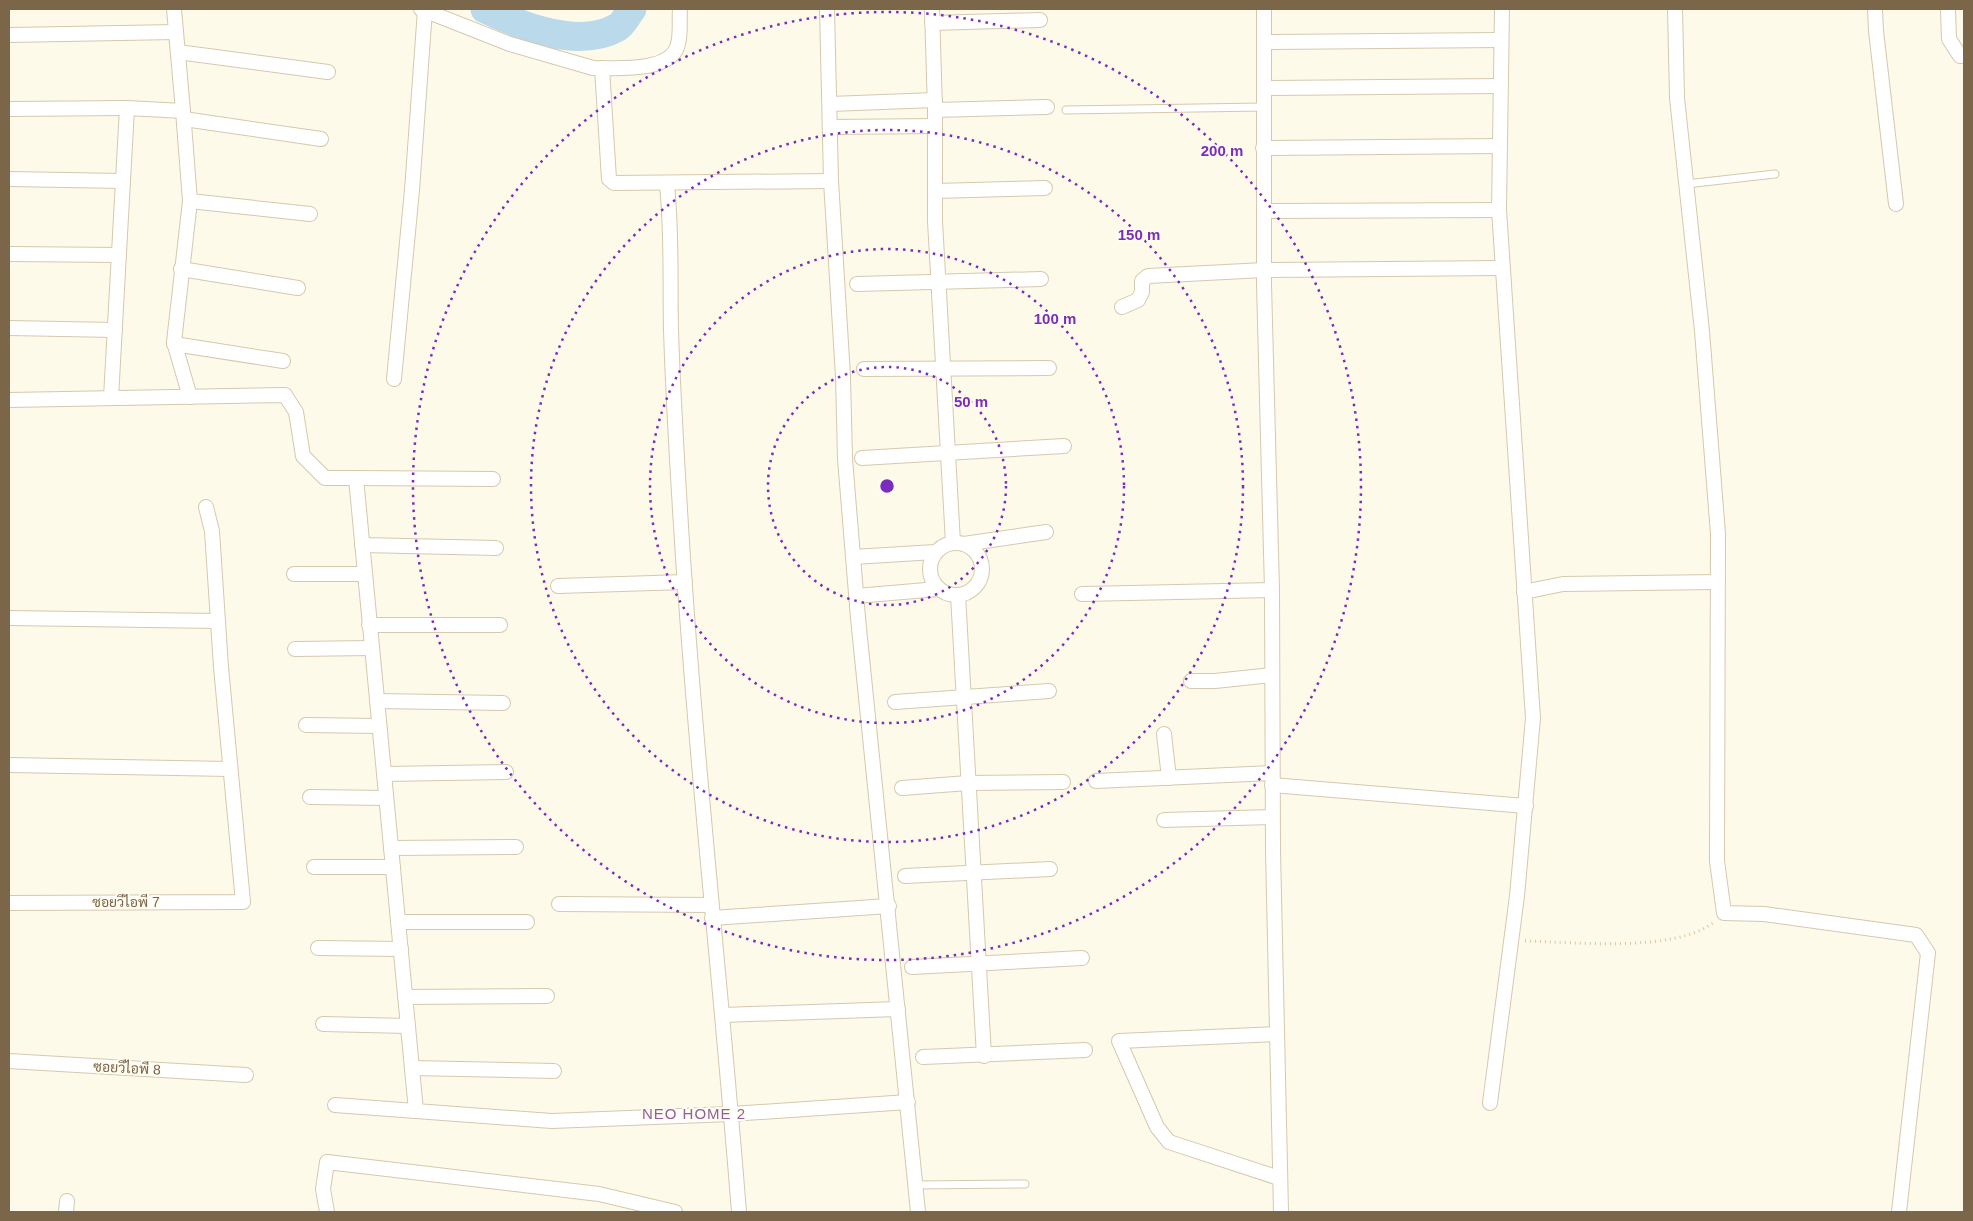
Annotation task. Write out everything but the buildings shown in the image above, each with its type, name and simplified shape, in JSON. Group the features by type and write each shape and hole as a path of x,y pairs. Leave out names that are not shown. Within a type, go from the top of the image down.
{"street":[{"path":"174,9 190,202 174,344 190,397"},
{"path":"394,379 412,190 423,10 510,44 593,68 647,68 673,54 678,45 680,9"},
{"path":"828,9 831,182 843,376 845,459 856,596 889,906 918,1212"},
{"path":"932,9 935,191 939,283 949,454 959,543"},
{"path":"1264,9 1264,270 1272,590 1272,817 1281,1212"},
{"path":"1490,1103 1511,941 1526,806 1533,718 1499,210 1502,9"},
{"path":"1675,9 1677,98 1702,331 1718,534 1717,862 1724,913 1764,914 1916,935 1928,953 1899,1212"},
{"path":"1875,9 1896,204"},
{"path":"1948,9 1949,39 1960,56 1964,56"},
{"path":"932,24 1040,20"},
{"path":"9,35 176,32"},
{"path":"1264,42 1501,40"},
{"path":"178,52 328,72"},
{"path":"602,68 610,179 614,184 831,182"},
{"path":"1264,88 1500,86"},
{"path":"830,104 1047,106"},
{"path":"111,398 127,108"},
{"path":"9,109 127,108 184,115 321,139"},
{"path":"830,127 935,126"},
{"path":"1263,148 1500,146"},
{"path":"9,179 123,181"},
{"path":"667,185 671,335 685,582 711,912 739,1212"},
{"path":"935,191 1045,188"},
{"path":"190,202 310,214"},
{"path":"1264,211 1499,210"},
{"path":"9,254 119,255"},
{"path":"1122,307 1138,300 1142,292 1142,281 1148,276 1264,270 1502,268"},
{"path":"181,269 298,288"},
{"path":"856,284 1041,279"},
{"path":"9,328 115,330"},
{"path":"174,344 283,361"},
{"path":"864,369 944,367 1049,368"},
{"path":"9,400 285,396 296,412 303,456 325,478 493,479"},
{"path":"862,458 1064,446"},
{"path":"356,478 416,1111"},
{"path":"9,765 230,769 212,531 206,507"},
{"path":"959,543 973,549 980,557 981,577 976,586 968,593 958,595 947,594 938,589 932,581 929,571 930,561 944,545 959,543 1046,532"},
{"path":"362,545 496,548"},
{"path":"853,557 936,552"},
{"path":"294,574 365,574"},
{"path":"558,586 685,582"},
{"path":"1524,592 1563,584 1718,582"},
{"path":"856,596 938,589"},
{"path":"1082,594 1272,590"},
{"path":"958,595 984,1056"},
{"path":"9,618 218,621"},
{"path":"369,625 500,625"},
{"path":"295,649 372,648"},
{"path":"1191,681 1215,681 1272,675"},
{"path":"895,702 963,695 1049,691"},
{"path":"377,701 503,703"},
{"path":"306,724 379,726"},
{"path":"1164,734 1170,778"},
{"name":"ซอยวีไอพี 7","path":"9,903 243,902 230,769"},
{"path":"384,774 506,772"},
{"path":"1096,781 1170,778 1272,779 1526,806"},
{"path":"902,788 968,783 1063,782"},
{"path":"310,797 386,798"},
{"path":"1164,820 1272,817"},
{"path":"391,848 516,846"},
{"path":"314,867 393,867"},
{"path":"905,876 1050,870"},
{"path":"559,904 711,912 889,906"},
{"path":"398,922 527,922"},
{"path":"318,948 401,949"},
{"path":"912,967 1082,958"},
{"path":"405,997 547,996"},
{"path":"722,1015 898,1009"},
{"path":"323,1024 408,1026"},
{"path":"1277,1034 1120,1041 1157,1127 1170,1142 1279,1178"},
{"path":"923,1057 984,1056 1085,1050"},
{"name":"ซอยวีไอพี 8","path":"9,1061 246,1075"},
{"path":"412,1068 554,1071"},
{"path":"335,1105 552,1120 731,1114 908,1102"},
{"path":"327,1212 322,1189 327,1162 599,1194 675,1212"}],"lane":[{"path":"1066,110 1263,107"},
{"path":"1686,184 1775,174"},
{"path":"916,1185 1025,1184"}],"path":[{"path":"1511,941 1642,942 1677,938 1705,929 1724,913"}],"waterway":[{"path":"485,9 533,28 568,36 603,34 618,27 632,9"}],"district":[{"name":"NEO HOME 2","path":"694,1114"}]}
